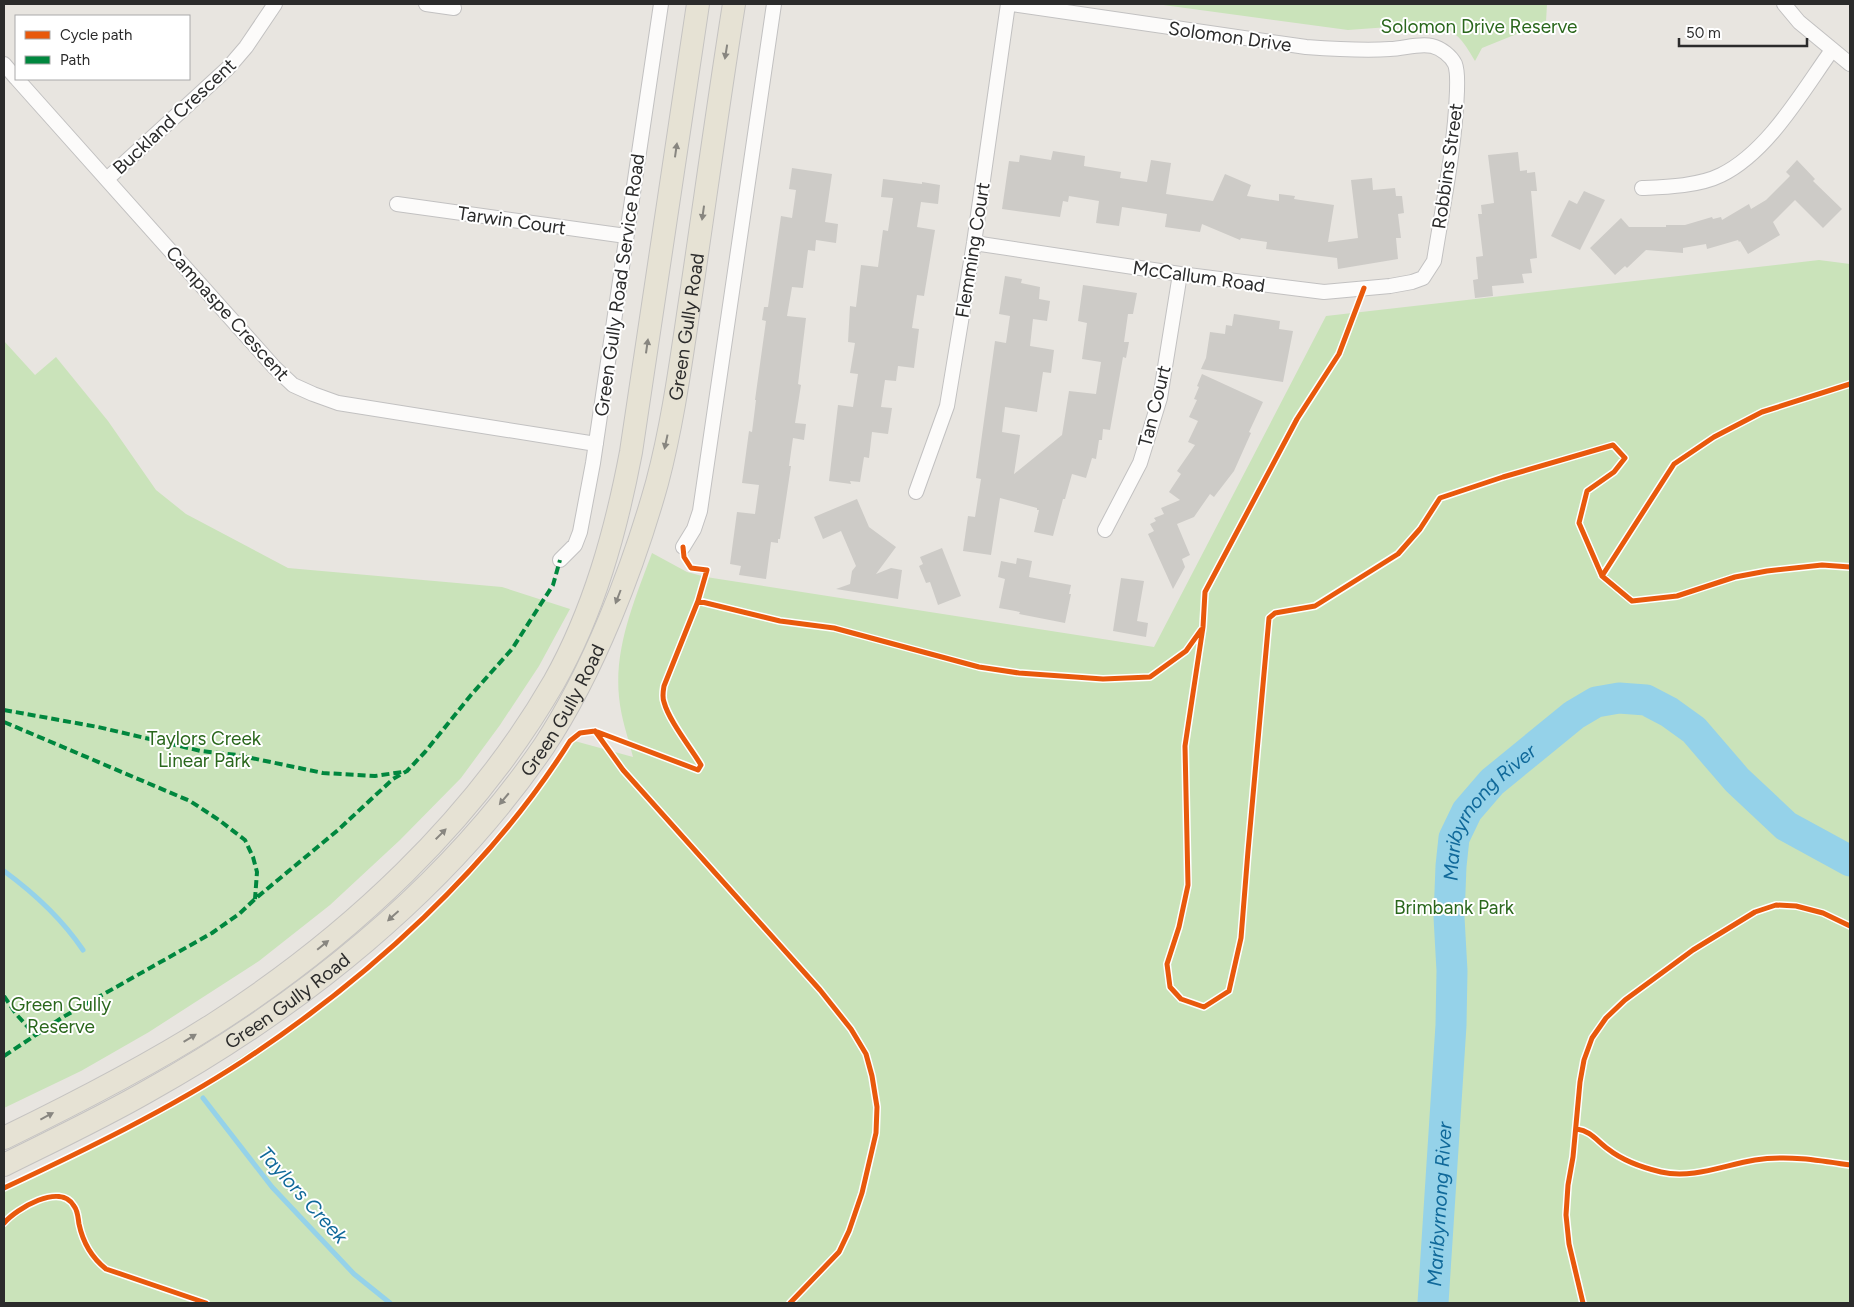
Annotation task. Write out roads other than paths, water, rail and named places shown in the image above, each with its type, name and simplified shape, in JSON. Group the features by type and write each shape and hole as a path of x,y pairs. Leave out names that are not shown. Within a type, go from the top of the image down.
{"main road":[{"name":"Green Gully Road","path":"4,1138 156,1059 213,1025 310,955 353,920 451,824 491,775 530,721 555,680 579,628 610,547 621,505 634,433 698,4"},
{"name":"Green Gully Road","path":"4,1165 149,1091 259,1023 356,950 446,865 517,783 545,744 566,709 601,638 636,548 657,482 676,394 734,4"}],"street":[{"name":"Buckland Crescent","path":"107,179 228,68 246,47 275,4"},
{"path":"426,4 454,8"},
{"name":"Green Gully Road Service Road","path":"560,560 575,545 580,532 596,444 661,4"},
{"path":"683,547 694,530 700,511 774,4"},
{"name":"Flemming Court","path":"916,492 946,406 974,243 1008,4"},
{"name":"Solomon Drive","path":"1012,4 1306,47 1350,50 1425,46 1438,48 1446,54"},
{"path":"1784,4 1799,22 1850,64"},
{"path":"1642,188 1698,182 1720,176 1745,160 1769,137 1832,50"},
{"name":"Robbins Street","path":"1423,278 1434,260 1456,113 1457,71 1455,65 1446,54"},
{"name":"Campaspe Crescent","path":"4,64 15,77"},
{"name":"Campaspe Crescent","path":"18,80 293,385 338,403 596,444"},
{"name":"Tarwin Court","path":"397,204 626,236"},
{"name":"McCallum Road","path":"974,243 1180,274 1324,292 1390,286 1423,278"},
{"name":"Tan Court","path":"1106,530 1140,463 1160,398 1180,274"}],"waterway":[{"name":"Maribyrnong River","path":"1433,1303 1451,1025 1452,971 1449,917 1454,838 1467,811 1492,782 1574,715 1596,702 1619,698 1646,700 1669,712 1694,730 1737,780 1786,826 1850,861"},
{"name":"Taylors Creek","path":"4,871 47,907 83,950"},
{"name":"Taylors Creek","path":"203,1098 272,1187 354,1274 390,1303"}],"park label":[{"name":"Solomon Drive Reserve","path":"1479,26"},
{"name":"Taylors Creek Linear Park","path":"204,749"},
{"name":"Brimbank Park","path":"1454,907"},
{"name":"Green Gully Reserve","path":"61,1015"}]}
